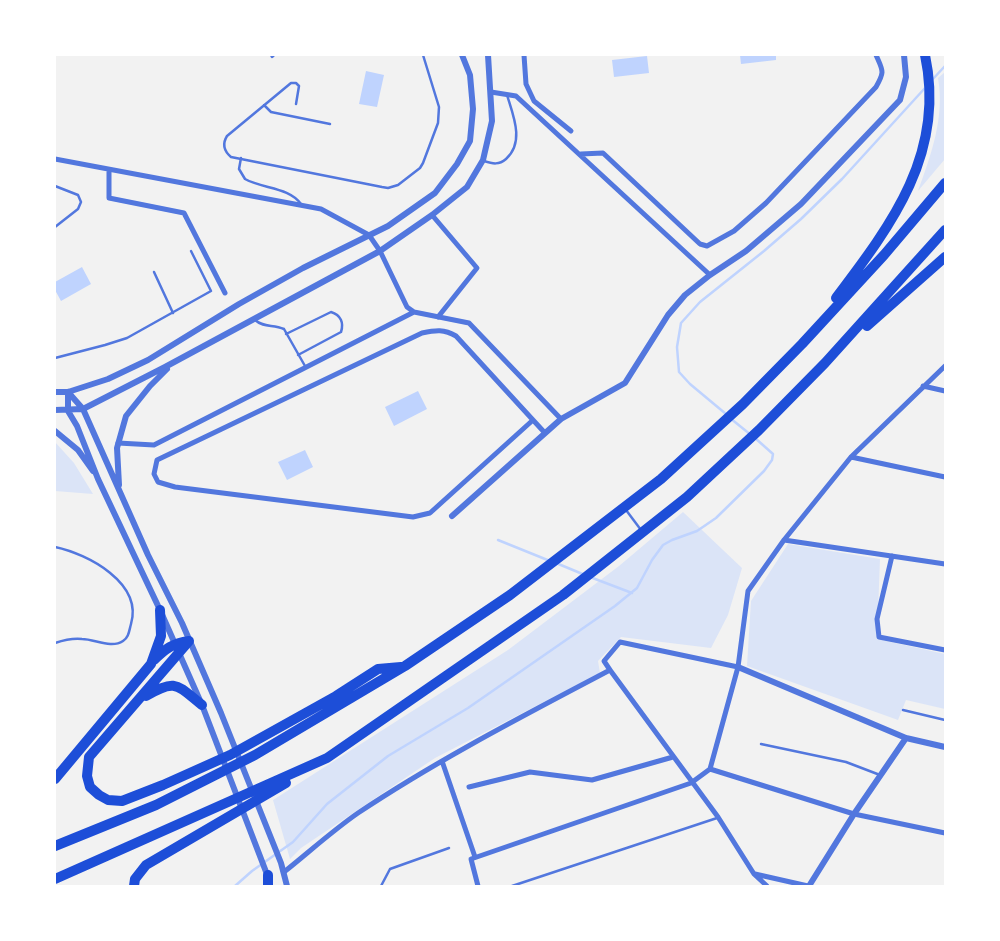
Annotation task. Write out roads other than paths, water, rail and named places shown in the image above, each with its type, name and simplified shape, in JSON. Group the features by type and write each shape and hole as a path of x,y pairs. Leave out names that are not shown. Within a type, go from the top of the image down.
{"highway":[{"path":"802,344 880,240 901,204 918,168 928,126 930,94 925,55"},
{"path":"55,846 156,806 239,764 405,666 510,595 661,479 742,404 802,344 884,255 945,183"},
{"path":"134,886 135,879 146,865 327,758 563,594 644,533 687,497 759,430 825,363 945,230"},
{"path":"825,363 945,257"},
{"path":"151,664 161,636 160,610"},
{"path":"189,641 180,654 89,757 87,776 90,787 108,800 122,801 230,756 336,696 378,669 405,666"},
{"path":"55,780 162,652 175,643 189,641"},
{"path":"137,702 163,686 173,686 184,690 202,705"},
{"path":"55,879 327,758"}],"street":[{"path":"55,392 68,392 108,379 148,360 287,277 388,226 435,193 457,164 470,141 473,109 470,75 462,55"},
{"path":"55,410 83,409 173,363 380,251 432,215 467,187 483,160 492,121 488,55"},
{"path":"524,55 526,84 534,101 570,130"},
{"path":"581,154 603,154 700,244 707,246 734,232 766,203 876,87 883,74 876,55"},
{"path":"452,516 561,419 625,383 668,315 685,296 710,275 746,250 801,204 900,100 906,77 904,55"},
{"path":"491,92 516,96 710,275"},
{"path":"55,159 321,209 369,235 380,251 407,307 414,312 469,323 561,419"},
{"path":"109,170 109,198 184,213 225,293"},
{"path":"432,215 477,268 438,317"},
{"path":"118,442 154,445 414,312"},
{"path":"533,420 430,513 413,517 175,487 158,482 154,474 157,460 422,333 438,330 447,331 456,336 545,433"},
{"path":"119,489 117,448 126,416 150,386 173,363"},
{"path":"478,886 471,859 691,783 710,769 738,667 748,591 784,540 851,457 945,366"},
{"path":"923,386 945,391"},
{"path":"68,392 83,409 221,713 281,863 287,886"},
{"path":"68,392 68,411 81,435 98,479 160,610 202,705 268,878"},
{"path":"55,431 78,450 98,479"},
{"path":"851,457 945,477"},
{"path":"784,540 945,564"},
{"path":"892,556 877,619 879,637 945,650"},
{"path":"767,886 754,874 718,817 691,783 604,661 620,642 738,667 906,738 945,747"},
{"path":"284,872 357,814 442,761 610,670"},
{"path":"754,874 809,886 854,814 906,738"},
{"path":"468,787 530,772 592,780 673,757"},
{"path":"442,761 475,857"},
{"path":"710,769 854,814 945,833"}],"lane":[{"path":"296,104 299,86 293,82 227,136 224,148 228,154 382,187 388,188 398,185 422,166 439,118 439,106 423,55"},
{"path":"483,160 493,164 500,163 508,157 515,147 516,129 507,95"},
{"path":"264,105 271,112 330,124"},
{"path":"241,158 240,173 245,179 289,193 302,205"},
{"path":"55,186 78,195 81,202 78,209 55,227"},
{"path":"55,358 127,338 212,291 191,251"},
{"path":"154,272 173,313"},
{"path":"286,334 331,312 337,314 342,320 342,332 298,354"},
{"path":"254,319 263,325 284,329 306,368"},
{"path":"625,508 644,533"},
{"path":"55,547 68,550 91,560 116,578 129,597 132,619 128,637 119,643 110,644 81,638 55,643"},
{"path":"903,710 945,720"},
{"path":"761,744 846,762 880,775"},
{"path":"512,886 718,817"},
{"path":"381,886 390,869 449,848"}],"water":[{"path":"740,55 776,55 776,60 741,64"},
{"path":"647,56 649,73 614,77 612,60"},
{"path":"366,71 384,75 377,107 359,104"},
{"path":"82,267 91,284 61,301 55,290 55,282"},
{"path":"418,391 427,409 394,426 385,407"},
{"path":"305,450 313,467 287,480 278,462"}],"waterway":[{"path":"932,80 945,66"},
{"path":"726,414 690,384 679,372 677,347 681,323 700,302 801,219 842,179 925,88"},
{"path":"730,418 751,435"},
{"path":"235,886 252,871 293,842 327,804 388,756 468,708 615,606 637,588 652,560 663,545 697,531 716,518 764,471 772,460 773,454 755,438"},
{"path":"498,540 550,561"},
{"path":"556,563 585,575"},
{"path":"590,577 632,593"}]}
